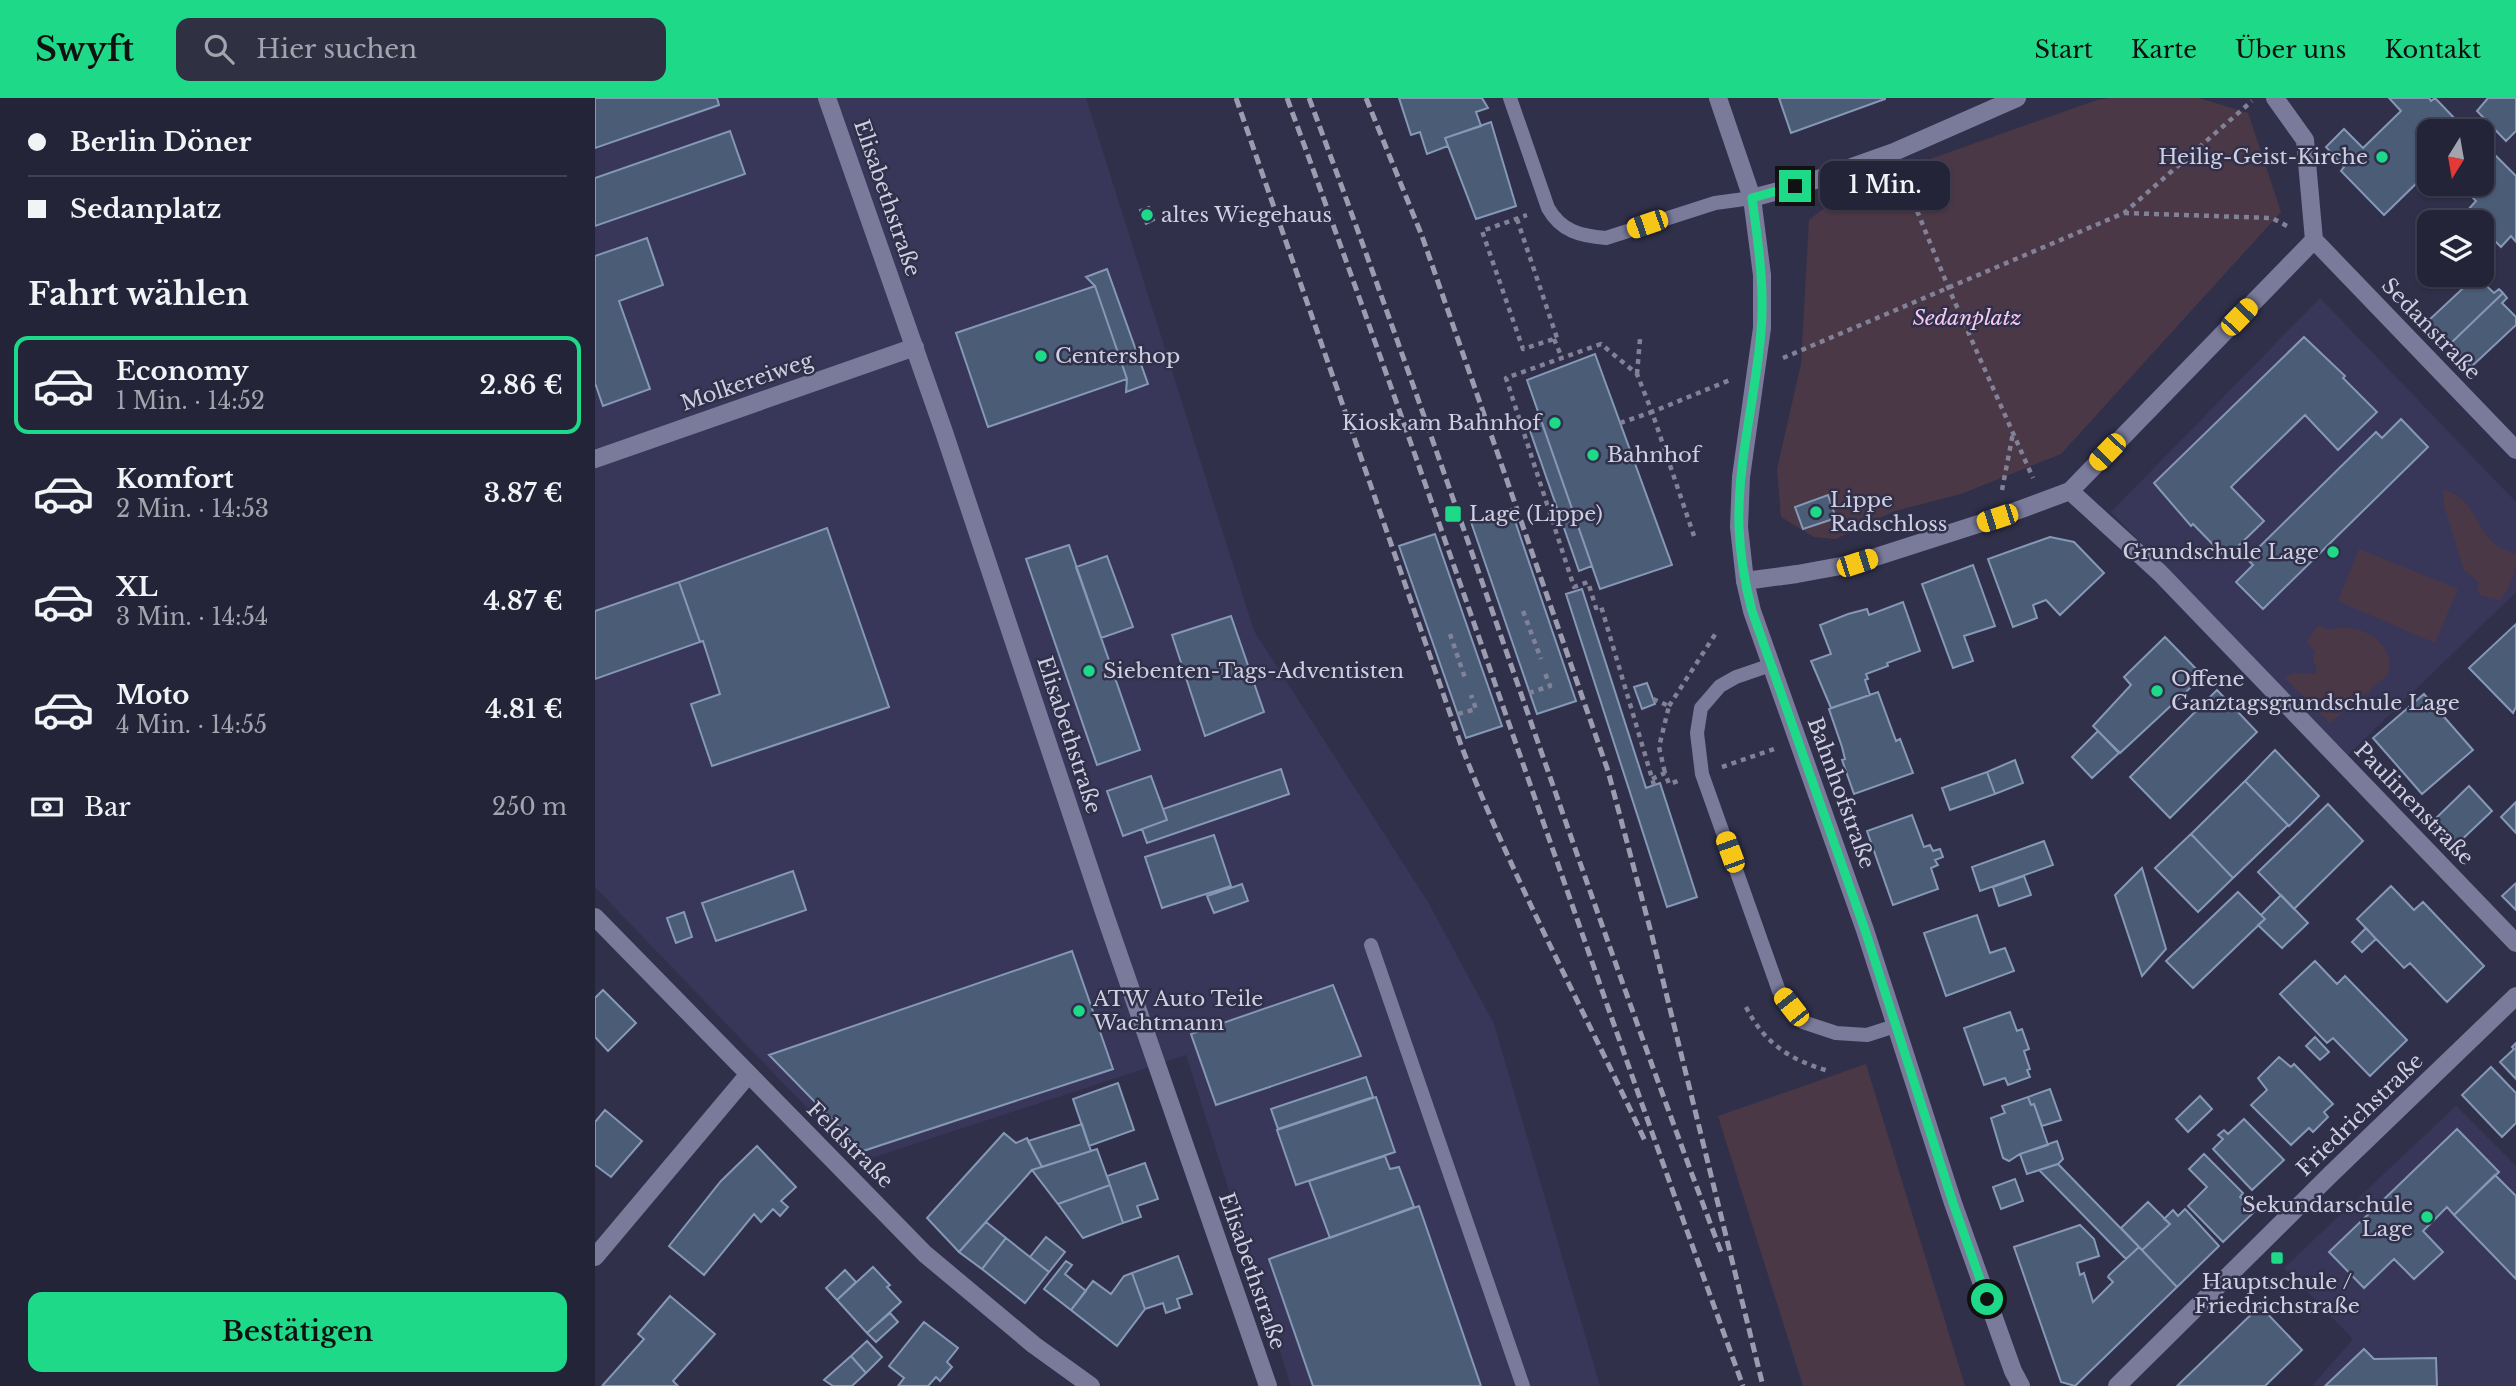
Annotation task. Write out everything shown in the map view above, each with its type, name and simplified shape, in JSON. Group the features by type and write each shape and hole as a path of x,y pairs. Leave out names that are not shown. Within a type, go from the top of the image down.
{"street":[{"name":"Elisabethstraße","path":"827,98 915,347 1108,925 1268,1386"},
{"name":"Bahnhofstraße","path":"1718,98 1752,198 1762,275 1762,328 1741,477 1739,527 1745,581 1752,611 1865,930 1953,1203 2020,1385"},
{"path":"1752,198 1804,184 1894,152 2017,98"},
{"path":"1745,581 1797,575 1857,563 1997,518 2070,491 2314,240 2305,140 2275,98"},
{"name":"Sedanstraße","path":"2314,240 2516,450"},
{"name":"Molkereiweg","path":"595,459 915,347"},
{"name":"Paulinenstraße","path":"2070,491 2160,573 2516,943"},
{"name":"Feldstraße","path":"595,917 925,1254 1034,1345 1091,1386"},
{"name":"Friedrichstraße","path":"2117,1386 2516,996"},
{"path":"595,1257 748,1075"}],"lane":[{"path":"1510,98 1548,208 1555,220 1569,231 1606,238 1715,203 1752,198"},
{"path":"1770,665 1736,677 1720,686 1701,708 1697,733 1702,774 1779,991 1803,1022 1836,1033 1867,1035 1895,1026"},
{"path":"1371,945 1523,1386"}],"path":[{"path":"1786,356 2124,213 2256,98"},
{"path":"1894,152 1949,289 2043,501"},
{"path":"1517,219 1557,338 1523,349 1482,231 1548,208"},
{"path":"2124,213 2272,218 2314,240"},
{"path":"1640,338 1637,374 1695,536"},
{"path":"1554,340 1562,358"},
{"path":"1637,374 1601,344 1506,378 1574,589 1588,582 1596,608 1601,606 1654,785"},
{"path":"1620,423 1724,383"},
{"path":"1997,518 2013,432"},
{"path":"1524,611 1541,659"},
{"path":"1716,633 1669,706 1659,747 1669,784 1798,741"},
{"path":"1450,634 1466,681"},
{"path":"1529,694 1550,686 1545,673"},
{"path":"1458,715 1476,709 1471,695"},
{"path":"1653,699 1669,706"},
{"path":"1652,779 1665,773"},
{"path":"1746,1007 1765,1035 1782,1051 1802,1063 1829,1071"}],"shaded area":[{"path":"595,98 1086,98 1254,631 1428,902 1494,1024 1600,1386 1291,1386 1186,1055 859,1162 595,887"},
{"name":"Grundschule Lage","path":"2320,298 2516,502 2516,592 2348,755 2111,512"},
{"name":"Sekundarschule Lage","path":"2456,1106 2516,1166 2516,1386 2312,1386 2353,1339 2284,1268"}],"green space":[{"name":"Sedanplatz","path":"2109,98 2199,98 2248,113 2281,212 2061,454 1961,494 1895,511 1836,539 1814,537 1781,517 1777,469 1801,364 1809,220 1836,199 1902,169"},
{"path":"2443,489 2466,503 2492,541 2516,554 2513,578 2500,600 2480,595 2477,590 2479,582 2464,570 2444,506"},
{"path":"2359,549 2458,589 2435,643 2338,601"},
{"path":"2319,625 2328,630 2351,628 2372,636 2387,652 2389,663 2388,675 2330,723 2284,677 2293,673 2315,674 2315,651 2306,642"},
{"path":"1866,1064 1965,1386 1803,1386 1718,1116"}],"building":[{"path":"595,98 717,98 719,105 595,148"},
{"path":"1399,98 1482,98 1488,108 1476,112 1481,126 1445,138 1448,146 1427,154 1420,132 1411,135"},
{"path":"1779,98 1885,98 1885,99 1791,133"},
{"name":"Heilig-Geist-Kirche","path":"2389,98 2429,98 2431,101 2435,98 2455,119 2417,119 2417,183 2384,215 2341,171 2344,167 2326,147 2344,129 2363,148 2401,111"},
{"path":"2488,98 2516,98 2516,131 2506,141 2494,129 2494,119 2485,119 2477,111"},
{"path":"1491,122 1516,206 1476,219 1445,138"},
{"path":"730,131 745,174 595,226 595,178"},
{"path":"2494,154 2516,176 2516,242 2511,236 2501,247 2494,240 2494,210 2468,210 2476,201 2471,196 2494,196"},
{"name":"altes Wiegehaus","path":"1149,207 1154,220 1146,224 1140,210"},
{"path":"647,238 663,285 619,301 650,389 603,406 595,383 595,256"},
{"path":"1107,269 1148,384 1126,392 1127,379 1095,286 1086,277"},
{"name":"Centershop","path":"1095,286 1127,379 988,427 956,333"},
{"path":"2464,287 2488,287 2494,293 2499,289 2503,293 2450,344 2428,321"},
{"path":"2503,293 2507,298 2502,303 2516,317 2516,325 2471,367 2450,344"},
{"path":"2304,337 2345,376 2343,378 2377,412 2338,450 2305,415 2231,487 2264,521 2226,558 2193,524 2191,526 2154,483"},
{"name":"Bahnhof","path":"1595,354 1672,565 1600,589 1527,380"},
{"path":"1540,417 1592,566 1579,571 1527,422"},
{"path":"2401,419 2428,447 2263,609 2236,582 2253,565 2247,559 2376,432 2382,438"},
{"name":"Lippe Radschloss","path":"1828,495 1836,518 1803,529 1795,507"},
{"path":"1511,509 1576,701 1537,714 1471,522"},
{"path":"827,528 889,707 712,766 691,704 720,694 703,641 700,642 679,582"},
{"path":"1435,534 1502,726 1466,738 1399,546"},
{"path":"2050,537 2074,542 2104,573 2060,615 2046,600 2033,605 2037,618 2013,627 1988,559"},
{"name":"Siebenten-Tags-Adventisten","path":"1069,545 1140,750 1097,765 1026,559"},
{"path":"1107,556 1133,627 1101,638 1076,567"},
{"path":"1973,565 1995,626 1964,636 1973,661 1953,668 1922,584"},
{"path":"679,582 700,642 595,679 595,611"},
{"path":"1582,589 1646,788 1660,783 1697,897 1667,907 1566,594"},
{"path":"1903,602 1920,651 1866,674 1868,679 1865,680 1870,695 1831,708 1811,661 1831,654 1820,625 1867,609 1869,615"},
{"path":"1231,616 1264,712 1205,736 1172,635"},
{"path":"2516,624 2516,707 2513,713 2469,668"},
{"name":"Offene Ganztagsgrundschule Lage","path":"2165,637 2203,676 2120,753 2093,726 2131,685 2124,677"},
{"path":"1647,683 1655,704 1642,709 1634,687"},
{"path":"2217,690 2257,732 2170,818 2130,777"},
{"path":"1878,692 1896,741 1900,739 1913,773 1854,794 1829,709"},
{"path":"2424,694 2473,750 2422,794 2373,738"},
{"path":"2098,731 2119,753 2092,778 2072,757"},
{"path":"2275,750 2319,796 2289,826 2245,781"},
{"path":"2015,760 2023,783 1995,794 1987,772"},
{"path":"1281,769 1289,794 1147,843 1142,829 1167,820 1163,809"},
{"path":"1987,772 1995,794 1950,810 1942,788"},
{"path":"1151,776 1167,820 1123,836 1107,791"},
{"path":"2245,781 2288,825 2233,878 2191,834"},
{"path":"2469,786 2492,811 2454,847 2431,823"},
{"path":"2516,802 2516,833 2501,817"},
{"path":"2328,804 2363,841 2294,909 2258,872"},
{"path":"1912,815 1924,847 1930,845 1933,851 1940,849 1943,857 1935,860 1938,865 1931,868 1938,889 1893,905 1867,831"},
{"path":"2191,834 2233,878 2198,912 2155,868"},
{"path":"1214,835 1231,886 1162,908 1145,857"},
{"path":"2044,841 2053,865 1980,891 1972,867"},
{"path":"2142,868 2166,949 2142,976 2115,895"},
{"path":"793,871 806,910 716,941 702,903"},
{"path":"2024,876 2031,895 1999,906 1993,887"},
{"path":"2516,883 2516,910 2502,896"},
{"path":"1242,884 1248,901 1214,913 1207,896"},
{"path":"2391,886 2414,910 2423,902 2484,966 2447,1002 2410,963 2404,968 2357,919"},
{"path":"2238,892 2265,919 2193,988 2166,961"},
{"path":"2281,895 2308,923 2282,948 2258,925 2265,919 2261,915"},
{"path":"684,912 692,937 676,943 667,918"},
{"path":"1977,915 1990,953 2005,948 2014,971 1946,996 1924,933"},
{"path":"2366,928 2376,939 2362,952 2352,942"},
{"path":"1072,951 1113,1069 863,1151 769,1055"},
{"path":"2315,961 2337,984 2345,976 2407,1040 2370,1076 2333,1038 2327,1043 2280,994"},
{"path":"1333,985 1361,1056 1216,1105 1191,1034"},
{"path":"603,990 636,1023 608,1051 595,1037 595,998"},
{"path":"2010,1012 2017,1031 2022,1029 2029,1049 2024,1051 2030,1077 2008,1085 2005,1078 1984,1085 1964,1028"},
{"path":"2315,1037 2329,1052 2320,1060 2306,1046"},
{"path":"2516,1043 2516,1079 2500,1062 2514,1049 2512,1047"},
{"path":"2279,1057 2291,1067 2294,1064 2333,1104 2324,1112 2328,1117 2313,1132 2309,1128 2291,1145 2251,1105 2267,1090 2258,1078"},
{"path":"2491,1067 2516,1093 2516,1123 2502,1137 2462,1095"},
{"path":"1366,1077 1373,1097 1278,1129 1271,1109"},
{"path":"1118,1083 1134,1130 1089,1146 1073,1099"},
{"path":"2050,1089 2061,1120 2042,1126 2034,1104 2031,1105 2028,1097"},
{"path":"2200,1096 2212,1109 2188,1132 2176,1119"},
{"path":"1376,1097 1395,1152 1296,1185 1277,1130"},
{"path":"2028,1097 2031,1105 2034,1104 2048,1145 2020,1154 2009,1161 2003,1158 1991,1118 2005,1113 2002,1106"},
{"path":"605,1110 642,1141 611,1177 595,1165 595,1122"},
{"path":"2244,1119 2284,1160 2252,1190 2213,1149 2223,1139 2218,1135 2224,1130 2228,1134"},
{"path":"1082,1124 1091,1151 1042,1167 1028,1141"},
{"path":"2457,1129 2499,1172 2454,1215 2447,1207 2423,1231 2443,1252 2414,1279 2394,1259 2364,1288 2329,1252"},
{"path":"1004,1133 1016,1143 1027,1138 1042,1167 1032,1170 959,1252 927,1218"},
{"path":"2057,1141 2063,1159 2058,1164 2027,1174 2020,1154"},
{"path":"757,1146 796,1187 781,1201 788,1207 780,1216 773,1209 761,1222 754,1214 704,1275 669,1246 721,1181"},
{"path":"1097,1149 1110,1185 1058,1204 1032,1170"},
{"path":"2204,1154 2243,1193 2240,1197 2254,1212 2223,1242 2188,1206 2207,1187 2189,1169"},
{"path":"1385,1156 1390,1169 1399,1167 1414,1207 1330,1238 1309,1181"},
{"path":"1145,1163 1158,1199 1137,1206 1141,1217 1123,1223 1107,1176"},
{"path":"2058,1164 2139,1247 2126,1259 2039,1170"},
{"path":"2495,1175 2516,1196 2516,1279 2454,1215"},
{"path":"2015,1179 2023,1201 2001,1209 1993,1187"},
{"path":"1110,1185 1123,1223 1083,1238 1058,1204"},
{"path":"2148,1202 2170,1224 2142,1250 2121,1228"},
{"path":"1419,1206 1481,1386 1313,1386 1269,1259"},
{"path":"2185,1209 2219,1246 2177,1287 2142,1250 2170,1224 2164,1219 2173,1210 2178,1216"},
{"path":"986,1222 1006,1238 982,1269 959,1252"},
{"path":"2080,1225 2094,1239 2099,1256 2077,1263 2080,1275 2084,1273 2093,1302 2113,1282 2109,1275 2139,1247 2177,1287 2075,1386 2061,1382 2014,1247"},
{"path":"1046,1237 1065,1252 1049,1272 1030,1257"},
{"path":"1006,1238 1049,1272 1025,1303 982,1269"},
{"path":"1178,1256 1192,1294 1177,1299 1180,1308 1166,1313 1163,1303 1145,1309 1132,1273"},
{"path":"1066,1261 1072,1265 1065,1274 1086,1291 1071,1310 1044,1289"},
{"path":"873,1267 901,1302 867,1333 837,1300"},
{"path":"845,1270 856,1282 837,1300 826,1288"},
{"path":"1132,1273 1145,1309 1117,1346 1071,1310 1093,1281 1111,1294 1124,1276"},
{"path":"670,1296 715,1334 673,1381 678,1386 602,1386 644,1339 638,1334"},
{"path":"2260,1306 2302,1350 2265,1386 2177,1386"},
{"path":"890,1313 898,1322 876,1342 867,1333"},
{"path":"924,1322 958,1348 947,1362 952,1367 940,1381 936,1377 928,1386 898,1386 904,1378 889,1366"},
{"path":"867,1341 882,1357 866,1373 851,1356"},
{"path":"2364,1349 2374,1359 2436,1358 2437,1386 2325,1386"},
{"path":"851,1356 866,1373 852,1386 833,1386 824,1380"}],"railway":[{"path":"1236,98 1461,745 1526,896 1646,1143"},
{"path":"1287,98 1743,1386"},
{"path":"1309,98 1721,1252"},
{"path":"1366,98 1422,236 1608,771 1652,936 1763,1386"}],"place":[{"name":"Heilig-Geist-Kirche","path":"2382,157"},
{"name":"altes Wiegehaus","path":"1147,215"},
{"name":"Centershop","path":"1041,356"},
{"name":"Kiosk am Bahnhof","path":"1555,423"},
{"name":"Bahnhof","path":"1593,455"},
{"name":"Lippe Radschloss","path":"1816,512"},
{"name":"Lage (Lippe)","path":"1453,514"},
{"name":"Grundschule Lage","path":"2333,552"},
{"name":"Siebenten-Tags-Adventisten","path":"1089,671"},
{"name":"Offene Ganztagsgrundschule Lage","path":"2157,691"},
{"name":"ATW Auto Teile Wachtmann","path":"1079,1011"},
{"name":"Sekundarschule Lage","path":"2427,1217"},
{"name":"Hauptschule / Friedrichstraße","path":"2277,1258"}],"route":[{"path":"1795,186 1752,198 1762,275 1762,328 1741,477 1739,527 1745,581 1770,665 1865,930 1953,1203 1987,1299"}]}
